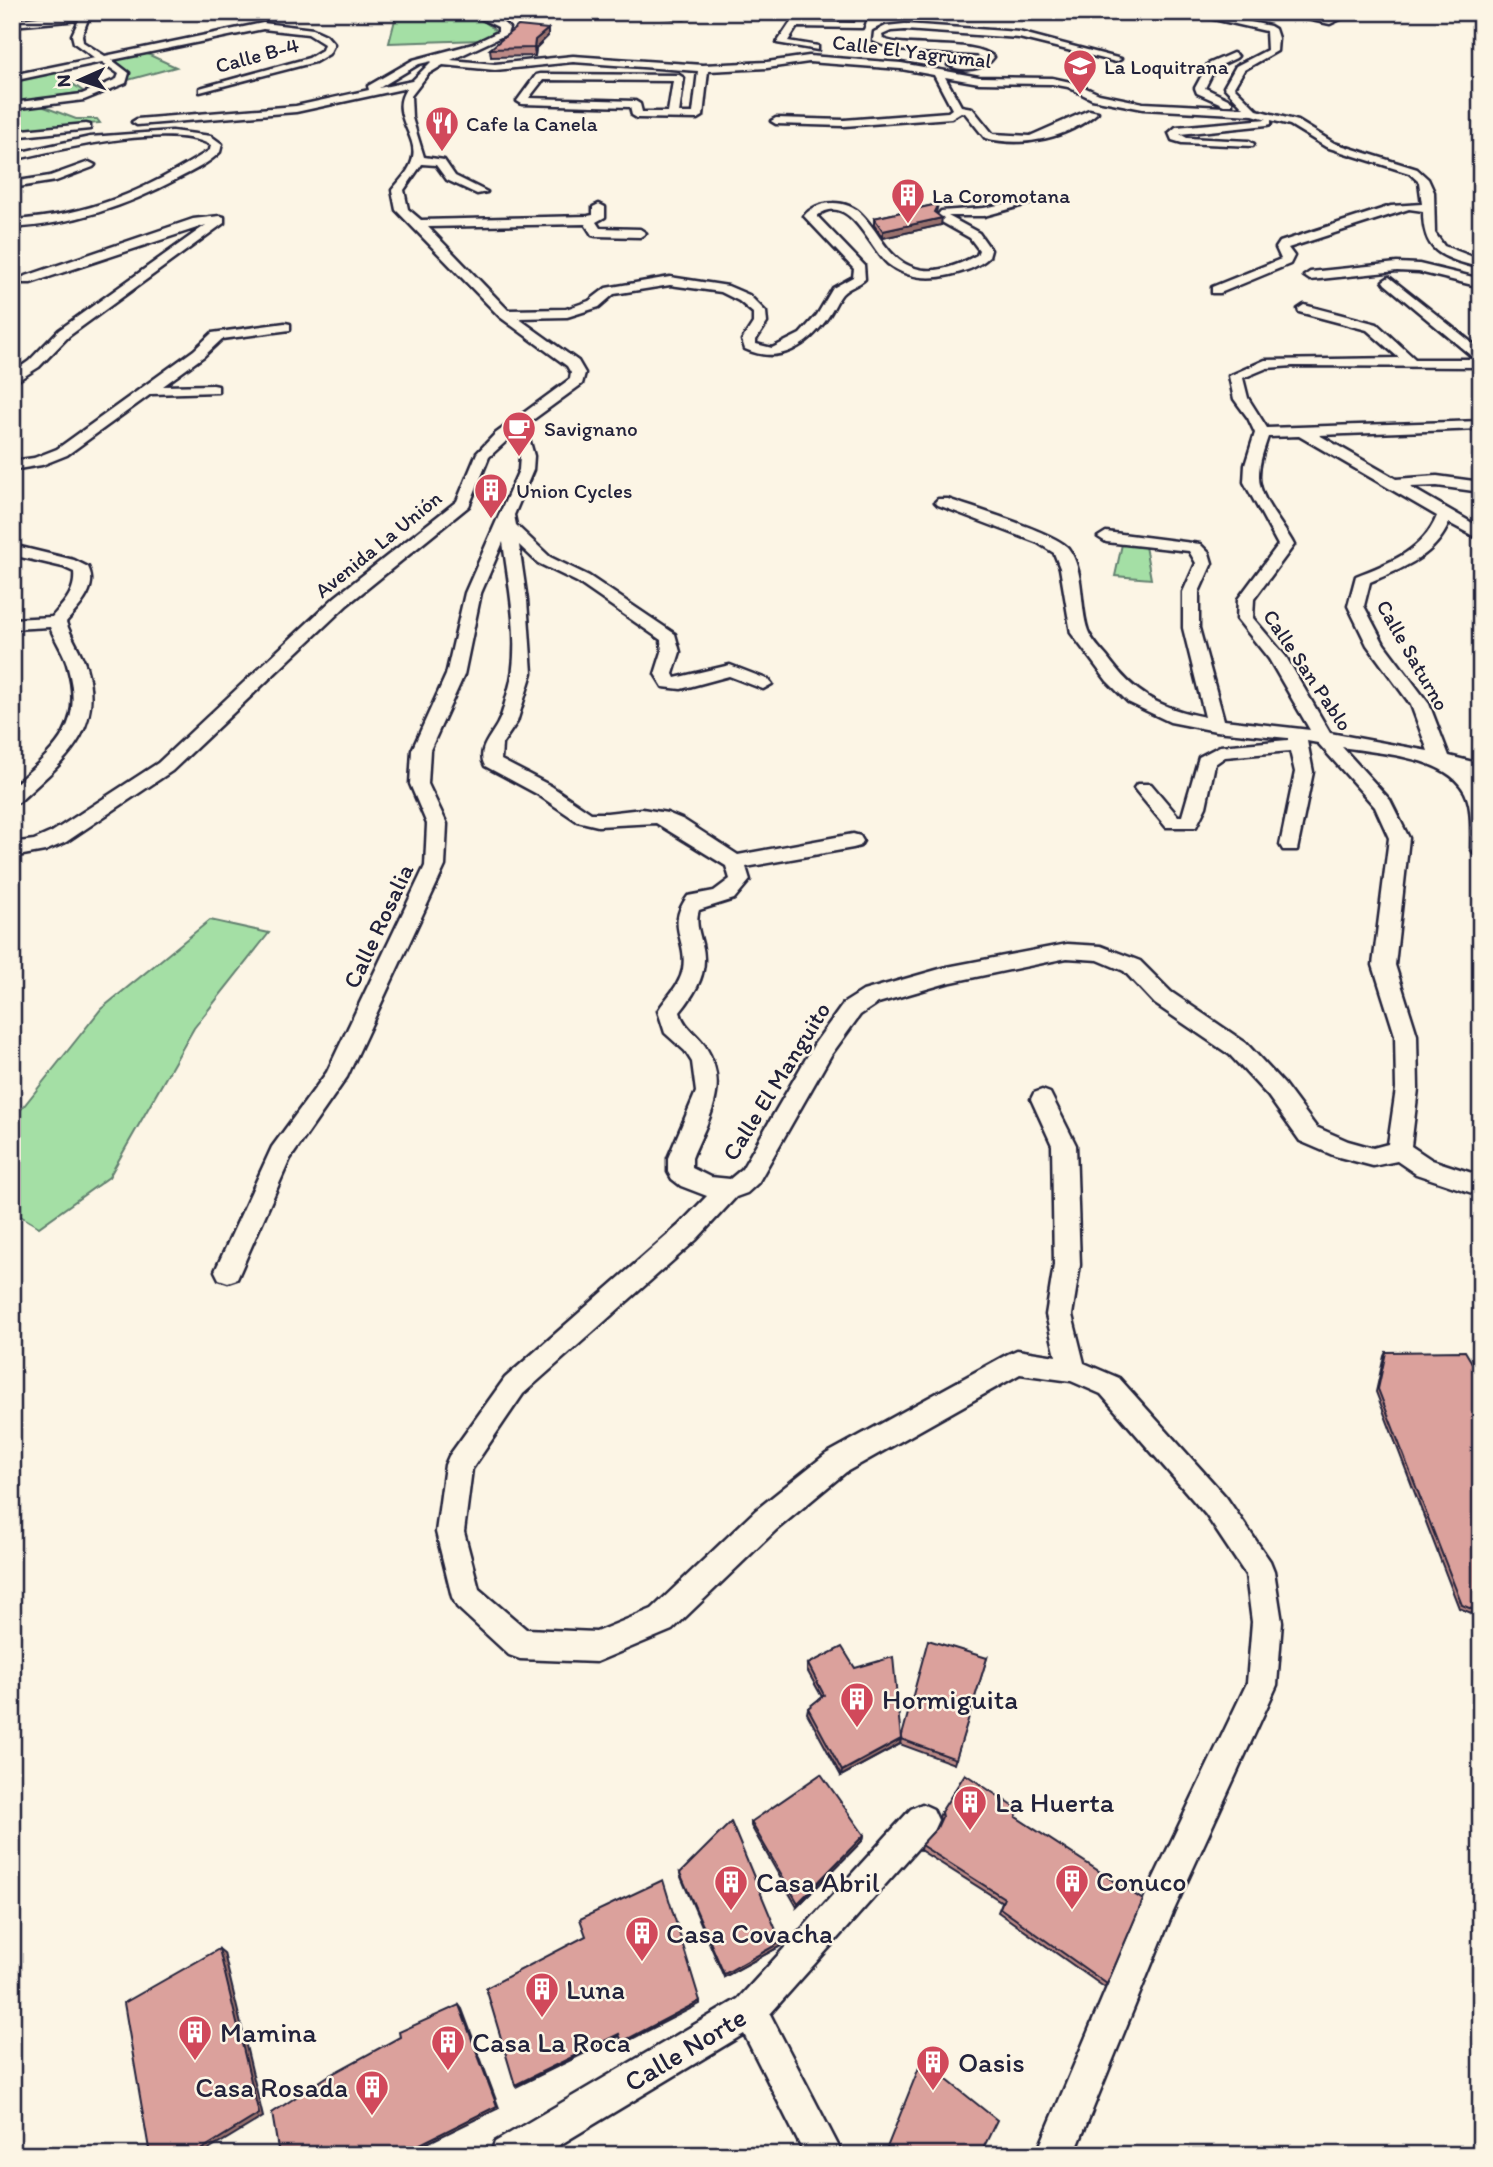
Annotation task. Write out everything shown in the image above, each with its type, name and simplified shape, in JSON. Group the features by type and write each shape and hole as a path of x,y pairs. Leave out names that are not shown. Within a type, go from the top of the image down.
{"street":[{"path":"12,23 87,14 141,12"},
{"path":"131,123 287,110 363,94 385,86 404,68 416,62 493,40 504,31 500,25 472,12"},
{"path":"632,12 684,15 684,12"},
{"path":"1188,12 1270,29 1273,38 1272,51 1240,68 1229,87 1250,112"},
{"path":"1279,12 1330,21 1351,12"},
{"path":"804,13 863,14 859,26 794,24 782,43 785,46 823,48"},
{"path":"12,106 84,97 117,84 124,73 83,47 77,40 87,14"},
{"name":"Calle B-4","path":"102,59 263,26 310,31 323,37 329,44 326,52 312,60 204,90"},
{"path":"901,66 927,63 976,66 986,62 989,57 979,52 895,47 878,41 877,34 889,28 905,27 1019,35 1116,59"},
{"path":"787,34 827,37"},
{"path":"809,59 841,54 841,51 835,49"},
{"path":"458,51 438,61 408,89 407,118 417,140 419,160 440,162 451,178 481,192"},
{"path":"1233,56 1211,66 1201,91 1250,112 1284,121 1313,133 1330,145 1413,171 1424,181 1430,208 1429,233 1439,249 1481,264"},
{"path":"12,78 102,59"},
{"name":"Calle El Yagrumal","path":"416,62 438,61 495,67 573,59 703,68 767,65 809,59 901,66 979,80 1052,81 1071,85 1096,97 1143,106 1250,112"},
{"path":"404,68 418,68 424,72"},
{"path":"673,116 679,78 540,77 522,101 635,104 638,115 673,116 698,116 703,68"},
{"path":"776,121 832,123 911,119 955,113 956,108 938,74"},
{"path":"385,86 408,89"},
{"path":"956,108 968,110 989,136 1025,142 1038,139 1093,112"},
{"path":"1249,144 1186,141 1176,138 1174,133 1180,129 1284,121"},
{"path":"12,134 104,125"},
{"path":"136,137 206,147 211,139"},
{"path":"12,157 80,141 136,137 211,139 217,144 215,152 199,163 128,197 68,219 12,224"},
{"path":"189,146 198,152 199,163"},
{"name":"Avenida La Unión","path":"12,850 38,846 59,837 165,767 341,601 464,503 482,456 512,428 577,381 578,373 573,364 505,314 439,244 402,210 398,190 419,160"},
{"path":"12,185 52,179 89,165"},
{"path":"505,314 567,313 594,304 610,291 656,282 708,285 744,298 761,312 760,323 748,340 750,346 759,353 771,354 783,351 804,335 828,309 837,291 859,279 860,268 810,216 813,211 826,207 845,207 858,217 873,241 898,265 913,272 934,274 968,266 984,257 985,250 979,237 970,230 947,223 942,217 946,213 984,212 1037,200"},
{"path":"415,223 589,220 599,217 599,207"},
{"path":"1216,290 1286,261 1288,256 1282,248 1284,245 1395,208 1430,208"},
{"path":"12,380 34,364 64,333 220,220 197,222 27,280"},
{"path":"589,220 596,232 640,233"},
{"path":"1310,276 1397,267 1419,268 1481,283"},
{"path":"1389,281 1481,357"},
{"path":"1304,309 1372,327 1410,362"},
{"path":"12,466 37,462 62,452 149,390 217,336 285,327"},
{"path":"1481,363 1274,363 1236,376 1241,399 1262,433 1481,425"},
{"path":"149,390 213,389"},
{"name":"Calle Rosalia","path":"228,1271 281,1154 336,1077 435,866 437,824 419,784 421,750 455,675 473,593 509,522 526,470 527,456 520,431 512,428"},
{"path":"1303,432 1481,535"},
{"name":"Calle San Pablo","path":"1262,433 1250,479 1255,494 1279,528 1286,545 1246,599 1245,619 1277,657 1323,737 1383,804 1399,838 1384,965 1406,1035 1407,1089 1399,1138 1400,1152"},
{"path":"1393,484 1437,481 1481,487"},
{"path":"943,502 1044,540 1061,550 1068,568 1080,633 1112,677 1133,698 1170,716 1296,739"},
{"name":"Calle Saturno","path":"1446,514 1442,527 1430,545 1395,565 1362,579 1356,606 1376,645 1420,704 1441,760 1464,776 1479,802 1481,848"},
{"path":"509,522 544,560 583,579 669,638 671,652 664,674 669,683 681,684 730,670 763,684"},
{"path":"509,522 519,600 523,673 508,722 494,744 492,762 503,773 543,789 590,819 645,814 662,817 734,862 853,841"},
{"path":"1106,537 1194,547 1201,552 1204,563 1191,592 1191,628 1216,725"},
{"path":"12,550 68,563 82,570 85,580 81,593 57,622 12,624"},
{"path":"12,798 61,755 80,719 83,701 77,665 57,622"},
{"path":"1144,788 1173,821 1189,822 1196,807 1206,761 1220,752 1323,737 1441,760 1474,768 1481,774"},
{"path":"1290,845 1304,772 1296,739"},
{"path":"12,779 61,755"},
{"name":"Calle El Manguito","path":"734,862 740,880 734,891 713,900 695,901 688,909 685,926 695,965 684,992 670,1011 673,1027 692,1045 703,1061 707,1092 680,1158 680,1172 689,1180 729,1189 741,1185 750,1176 823,1049 852,1009 871,997 947,975 1067,951 1101,953 1132,966 1163,998 1238,1049 1276,1090 1308,1134 1343,1149 1373,1157 1400,1152"},
{"path":"1042,1099 1064,1145 1067,1265 1059,1315 1073,1370"},
{"path":"1400,1152 1424,1167 1481,1186"},
{"path":"729,1189 687,1233 514,1386 459,1465 450,1532 467,1597 520,1644 596,1647 662,1620 766,1520 836,1462 1017,1363 1073,1370 1110,1386 1216,1506 1260,1571 1267,1622 1262,1685 1160,1902 1054,2155"},
{"name":"Calle Norte","path":"508,2155 750,2011 922,1821"},
{"path":"750,2011 825,2155"}],"green space":[{"path":"435,11 463,14 475,17 495,31 482,40 389,43 397,12"},
{"path":"143,52 176,67 128,80 127,73 107,59"},
{"path":"56,72 84,92 12,103 12,79"},
{"path":"39,105 76,119 97,119 100,123 12,131 12,109"},
{"path":"1122,544 1145,546 1151,579 1115,576"},
{"path":"210,920 269,933 194,1028 109,1177 39,1227 12,1211 12,1121 101,1009"}],"building":[{"path":"518,26 548,29 535,40 534,48 490,49"},
{"path":"938,204 934,212 942,218 883,231 874,218"},
{"path":"1465,1351 1481,1378 1481,1613 1462,1605 1378,1389 1386,1352"},
{"path":"928,1640 987,1658 956,1759 901,1739"},
{"name":"Hormiguita","path":"842,1647 855,1668 893,1657 901,1739 842,1771 808,1708 824,1695 808,1664"},
{"path":"821,1774 864,1835 798,1903 751,1822"},
{"path":"965,1774 1019,1810 1016,1817 1143,1900 1107,1984 1000,1908 1004,1898 921,1845 937,1828 942,1817 941,1812"},
{"name":"Casa Abril","path":"731,1822 781,1942 724,1974 680,1873"},
{"path":"663,1880 700,2001 622,2042 619,2034 515,2085 486,1988 586,1936 580,1919"},
{"name":"Mamina","path":"219,1949 259,2114 192,2155 150,2155 124,2003"},
{"path":"459,2005 497,2106 408,2150 410,2155 279,2155 272,2113 328,2076 400,2037 399,2032"},
{"name":"Oasis","path":"922,2060 997,2120 980,2155 884,2155"}],"place":[{"name":"La Loquitrana","path":"1080,96"},
{"name":"Cafe la Canela","path":"442,153"},
{"name":"La Coromotana","path":"908,225"},
{"name":"Savignano","path":"519,458"},
{"name":"Union Cycles","path":"491,520"},
{"name":"Hormiguita","path":"857,1729"},
{"name":"La Huerta","path":"970,1832"},
{"name":"Conuco","path":"1072,1911"},
{"name":"Casa Abril","path":"731,1912"},
{"name":"Casa Covacha","path":"642,1963"},
{"name":"Luna","path":"542,2019"},
{"name":"Mamina","path":"195,2062"},
{"name":"Casa La Roca","path":"448,2072"},
{"name":"Oasis","path":"933,2092"},
{"name":"Casa Rosada","path":"372,2117"}]}
